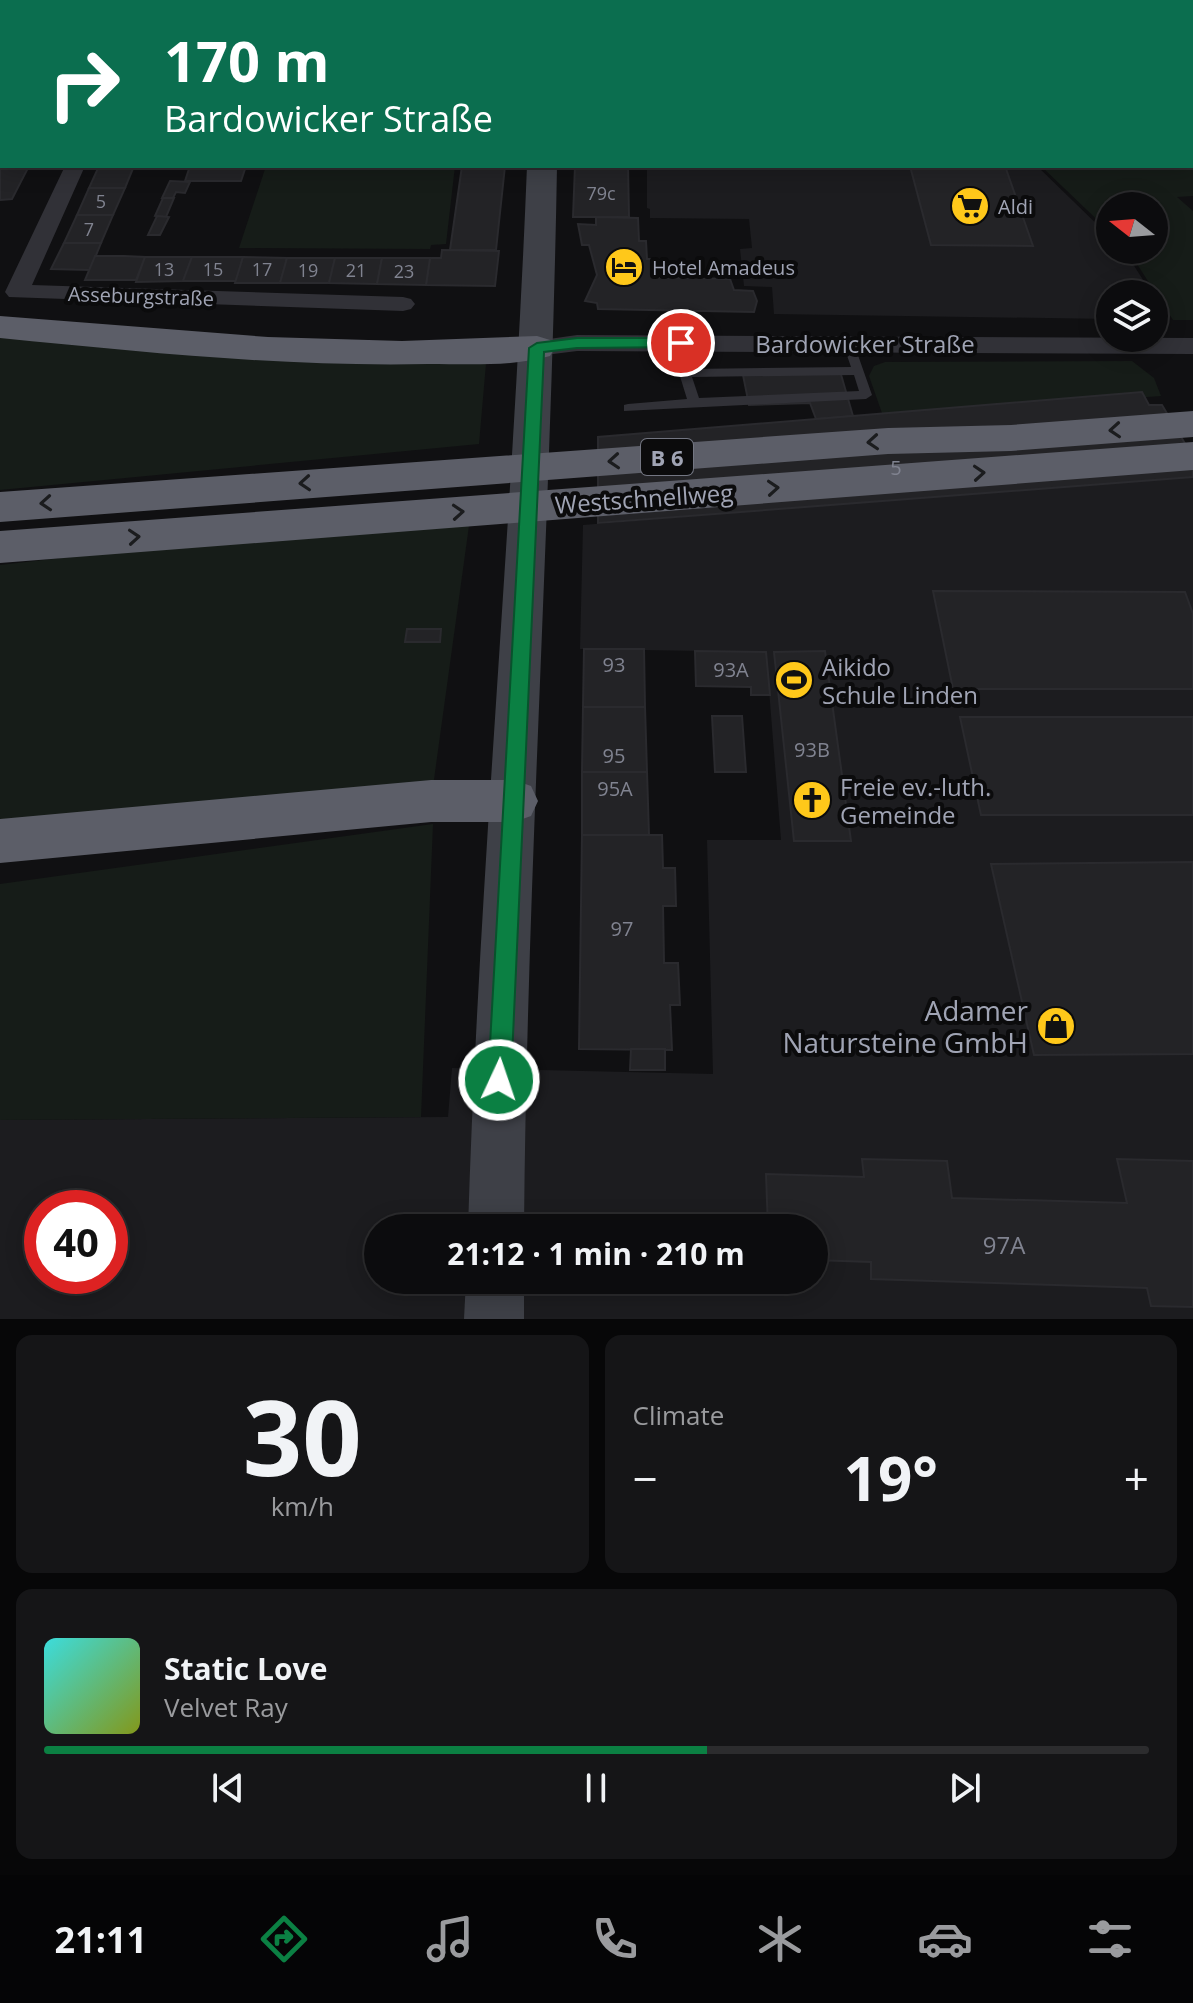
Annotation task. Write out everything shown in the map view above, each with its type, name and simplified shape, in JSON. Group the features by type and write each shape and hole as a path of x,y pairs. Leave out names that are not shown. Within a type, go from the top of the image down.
{"highway":[{"path":"0,327 142,342 242,348 487,352 537,348"},
{"name":"Westschnellweg","path":"0,507 888,441 1011,438 1193,424"},
{"name":"Westschnellweg","path":"0,547 1193,456"},
{"path":"0,556 87,540"},
{"path":"0,841 431,801 514,801"}],"street":[{"name":"Asseburgstraße","path":"74,168 17,292 403,304"},
{"path":"496,1214 499,1080 537,348 542,168"},
{"name":"Bardowicker Straße","path":"537,348 577,343 1193,346"},
{"path":"494,1319 495,1294"}],"lane":[{"path":"681,343 685,373 694,402"},
{"path":"628,408 866,395 849,344"},
{"path":"685,373 859,371"}],"shaded area":[{"path":"265,168 455,168 446,244 431,245 430,249 239,248"},
{"path":"647,168 1039,168 1096,223 1096,264 1133,264 1143,280 1096,280 1096,319 774,314 772,287 744,286 740,249 752,248 749,219 650,218 650,209 647,208"},
{"path":"1043,168 1193,168 1193,196 1177,197 1193,211 1193,320 1173,320 1168,312 1168,280 1147,280 1137,264 1168,264 1168,192 1096,192 1096,219"},
{"path":"0,327 487,352 479,444 0,490"},
{"path":"1132,361 1154,378 1161,396 883,416 869,376 874,366 885,362"},
{"path":"1193,475 1193,1319 0,1319 0,1120 448,1117 452,1068 713,1074 707,840 781,840 766,652 580,649 583,525"},
{"path":"471,511 431,801 0,841 0,565"},
{"path":"433,824 421,1117 0,1120 0,884"}],"building":[{"path":"0,168 28,168 12,199 0,200"},
{"path":"98,168 133,168 125,188 89,188"},
{"path":"189,168 245,168 241,181 185,181"},
{"path":"462,168 505,168 496,250 450,250"},
{"path":"575,168 628,168 629,217 573,217"},
{"name":"Aldi","path":"911,168 1006,168 1033,246 931,245"},
{"path":"170,181 190,182 185,193 176,192 173,198 162,198"},
{"path":"89,188 125,188 113,215 77,215"},
{"path":"163,198 174,198 166,217 155,216"},
{"path":"77,215 113,215 101,243 64,243"},
{"path":"157,216 169,217 160,235 148,235"},
{"name":"Hotel Amadeus","path":"596,217 638,218 639,241 646,241 647,259 653,259 654,277 730,279 734,290 753,291 757,301 754,312 598,309 597,303 585,301 597,275 589,245 582,245 578,224 596,225"},
{"path":"64,243 101,243 90,270 51,269"},
{"path":"442,250 499,251 495,286 426,285 430,258 441,258"},
{"path":"95,256 145,257 136,280 85,280"},
{"path":"145,257 192,257 183,281 136,282"},
{"path":"192,257 243,257 236,281 183,281"},
{"path":"243,257 287,258 280,283 235,283"},
{"path":"287,258 335,258 329,283 280,283"},
{"path":"335,258 382,258 377,284 329,283"},
{"path":"382,258 430,258 426,285 377,284"},
{"path":"840,371 853,416 816,419 810,403 749,405 743,375"},
{"path":"1142,392 1149,405 1162,405 1193,457 1193,477 598,523 598,437"},
{"path":"933,591 1185,592 1193,614 1193,689 953,689"},
{"path":"407,629 441,629 440,642 405,642"},
{"path":"584,649 644,649 645,707 583,707"},
{"path":"695,651 766,652 770,695 751,695 751,687 696,686"},
{"path":"825,651 851,841 794,841 774,652"},
{"path":"583,707 645,707 647,772 582,772"},
{"path":"712,716 742,716 746,772 715,772"},
{"path":"960,717 1193,717 1193,815 981,815"},
{"path":"582,772 647,772 649,835 582,835"},
{"path":"582,835 662,835 663,868 675,868 676,906 663,906 664,963 678,963 680,1005 670,1005 672,1050 579,1049"},
{"path":"1193,862 1193,1054 1034,1055 991,864"},
{"path":"631,1049 665,1049 665,1070 630,1070"},
{"path":"862,1159 947,1161 952,1198 1127,1203 1117,1159 1193,1161 1193,1307 1151,1306 1147,1288 871,1279 871,1262 828,1260 828,1214 767,1214 766,1174 864,1177"}],"place":[{"name":"Aldi","path":"970,206"},
{"name":"Hotel Amadeus","path":"624,267"},
{"name":"Aikido Schule Linden","path":"794,680"},
{"name":"Freie ev.-luth. Gemeinde","path":"812,800"},
{"name":"Adamer Natursteine GmbH","path":"1056,1026"}],"route":[{"path":"499,1080 537,348 577,343 681,343"}]}
